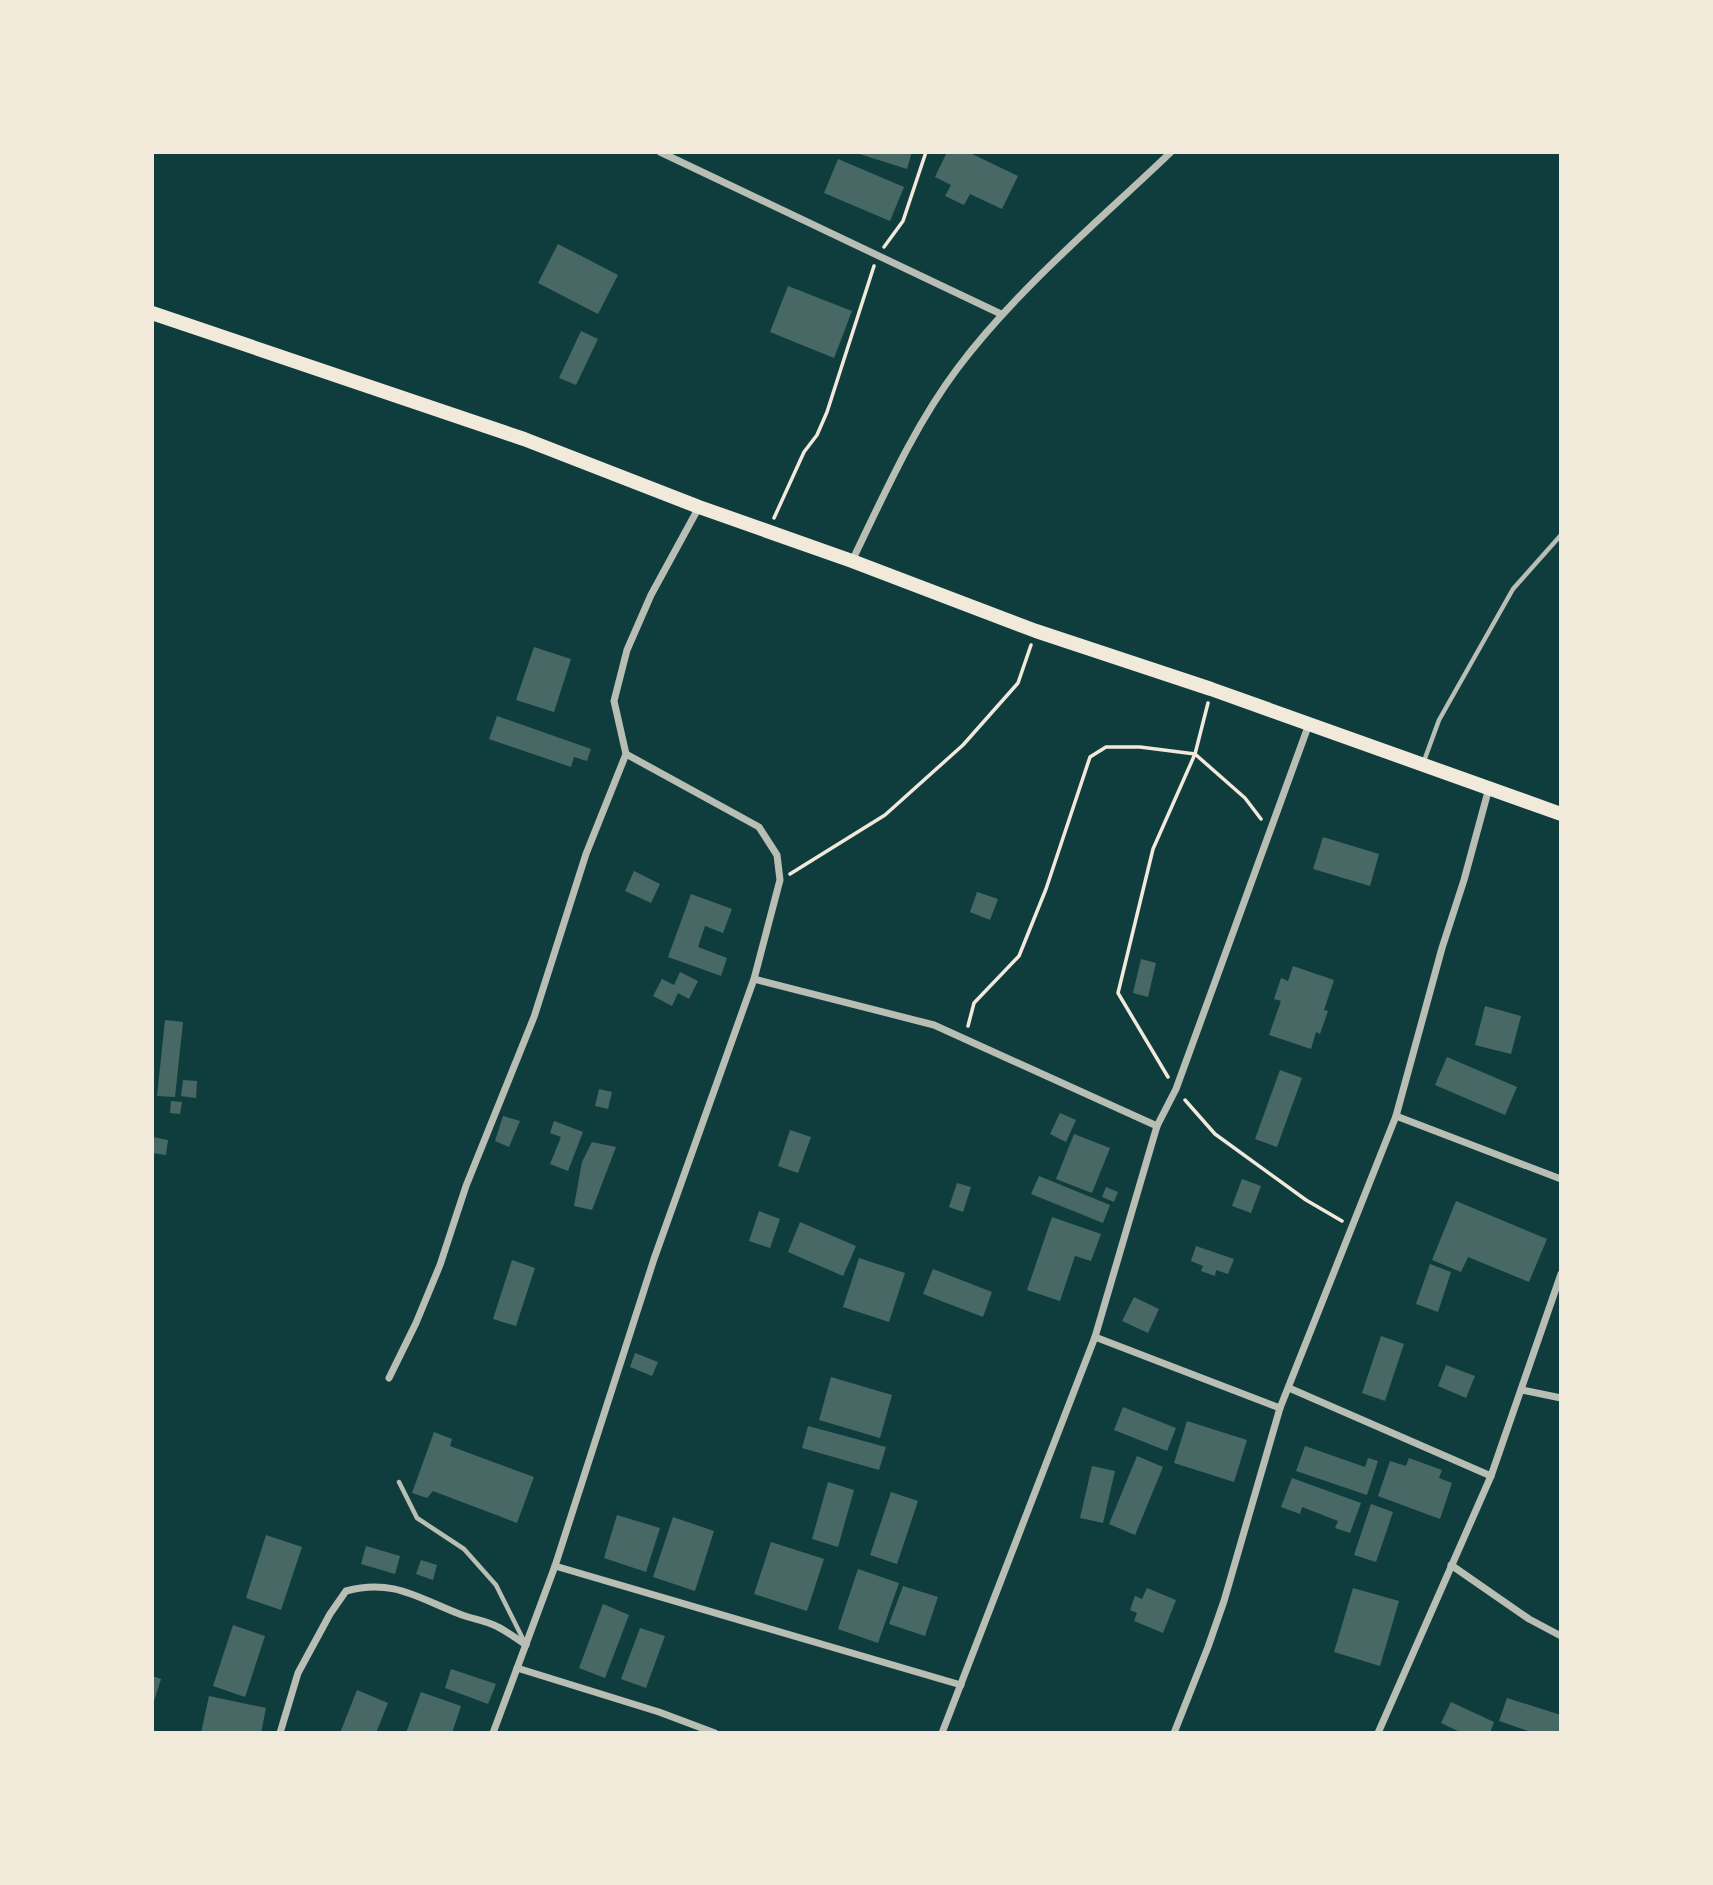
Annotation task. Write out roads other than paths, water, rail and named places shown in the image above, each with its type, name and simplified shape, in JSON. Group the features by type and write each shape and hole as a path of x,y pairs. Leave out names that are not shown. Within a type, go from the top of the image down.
{"highway":[{"path":"152,313 524,439 767,533 852,561 1036,631 1212,689 1561,814"}],"street":[{"path":"660,152 1001,314"},
{"path":"852,561 916,430 957,369 1001,314 1168,154"},
{"path":"389,1378 440,1265 466,1186 534,1017 586,854 626,754 614,701 627,650 651,595 699,507"},
{"path":"942,1733 1095,1337 1157,1126 1176,1089 1309,724"},
{"path":"493,1733 555,1566 654,1259 754,979 780,880 777,855 759,827 626,754"},
{"path":"1174,1733 1220,1612 1280,1408 1396,1116 1489,787"},
{"path":"754,979 933,1025 1157,1126"},
{"path":"1396,1116 1561,1179"},
{"path":"1378,1733 1491,1476 1561,1274"},
{"path":"1095,1337 1280,1408"},
{"path":"1289,1388 1491,1476"},
{"path":"1522,1390 1561,1398"},
{"path":"1451,1565 1530,1619 1561,1636"},
{"path":"555,1566 961,1685"},
{"path":"280,1733 298,1673 330,1614 346,1591 365,1586 399,1589 461,1615 496,1626 526,1645"},
{"path":"517,1668 659,1712 715,1733"}],"lane":[{"path":"1423,765 1439,720 1513,589 1561,535"},
{"path":"399,1482 417,1518 464,1549 496,1585 526,1645"}]}
